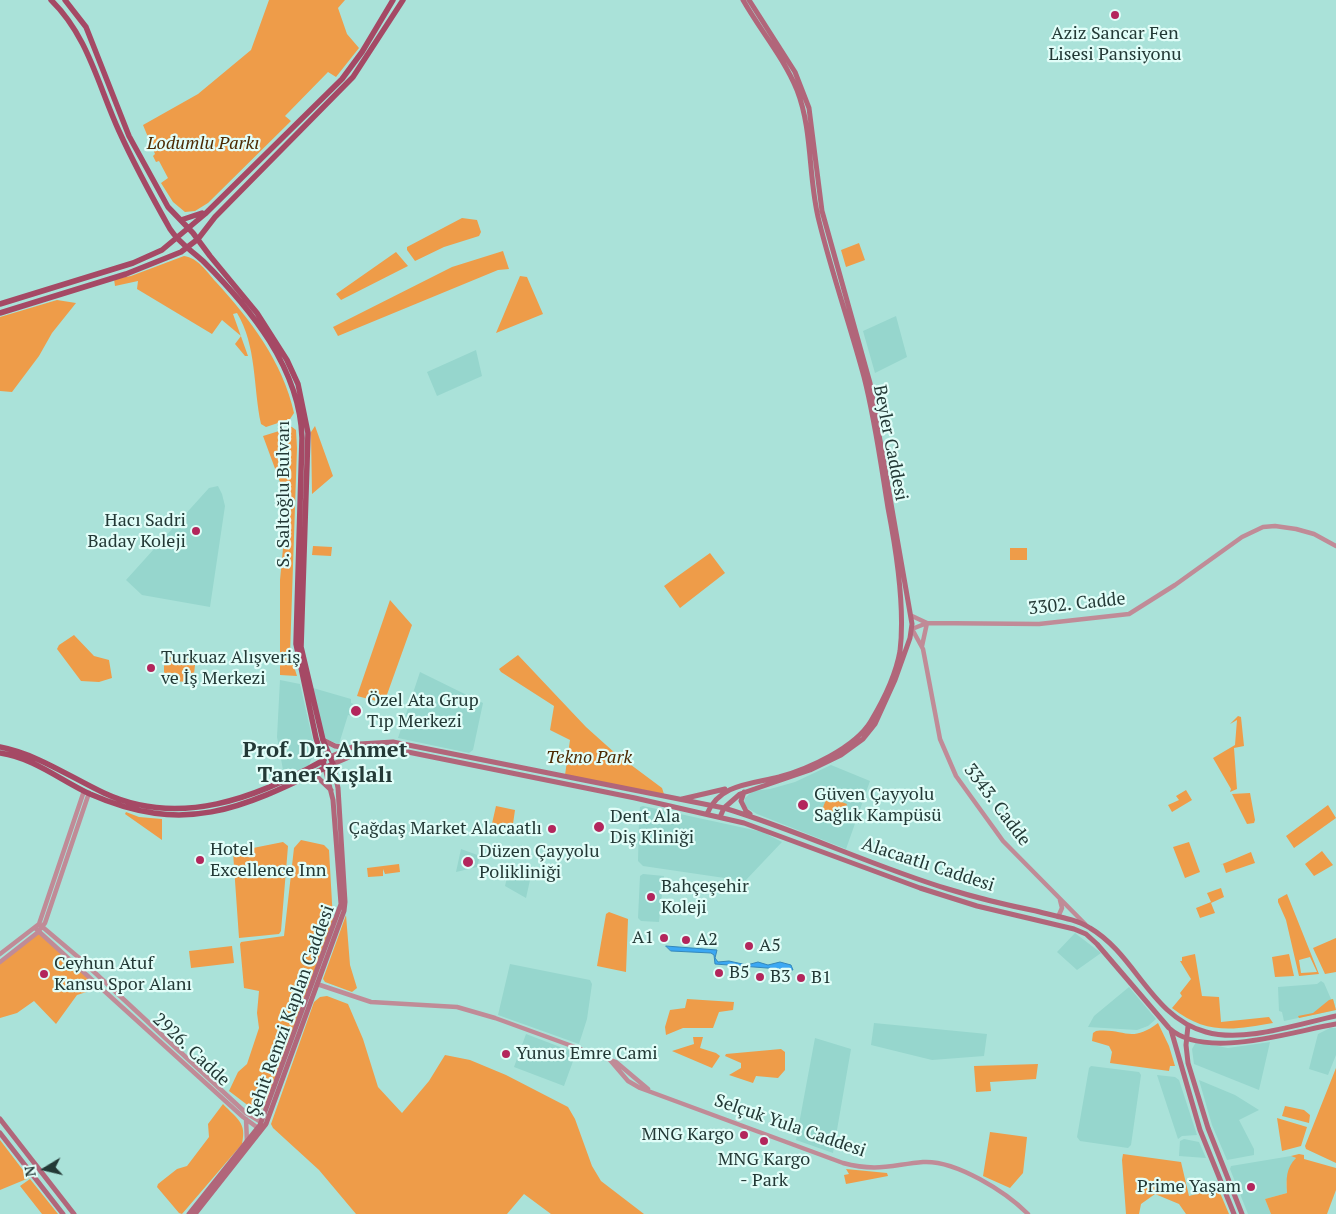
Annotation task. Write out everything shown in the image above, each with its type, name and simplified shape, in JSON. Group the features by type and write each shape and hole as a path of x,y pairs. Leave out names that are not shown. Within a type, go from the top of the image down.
{"main road":[{"name":"S. Saltoğlu Bulvarı","path":"51,0 65,14 84,42 119,131 176,237 203,261 254,319 282,365 297,403 301,424 302,454 296,644 306,696 325,768"},
{"name":"S. Saltoğlu Bulvarı","path":"65,0 86,27 128,136 168,207 198,239 271,333 290,366 304,404 308,445 301,647 322,740 333,764"},
{"path":"0,304 146,258 162,250 210,209 348,72 393,0"},
{"path":"0,313 137,270 193,244 215,217 354,77 403,0"},
{"name":"Beyler Caddesi","path":"724,808 744,792 810,770 841,755 863,739 875,724 884,706 912,629 912,616 870,383 817,215 801,101 790,75 764,29 749,3 743,0"},
{"path":"181,220 195,217 210,209"},
{"name":"Beyler Caddesi","path":"711,805 718,797 736,787 794,772 832,754 860,736 876,712 896,665 900,647 900,622 896,551 864,378 846,308"},
{"path":"912,616 903,616 900,622 904,628 912,629"},
{"path":"322,740 335,746 347,748"},
{"name":"Alacaatlı Caddesi","path":"330,757 347,748 370,742 393,742 724,808 757,818 946,888 1088,926 1119,954 1158,1001 1178,1020 1188,1026 1214,1034 1230,1036 1336,1016"},
{"path":"0,747 26,754 117,805 169,815 220,810 250,803 333,764"},
{"name":"Alacaatlı Caddesi","path":"333,764 363,751 398,750 707,814 772,832 942,896 1082,932 1101,948 1171,1030 1186,1038 1238,1043 1336,1024"},
{"path":"0,753 34,764 88,789 148,807 167,809 226,803 252,796 330,757"},
{"name":"Şehit Remzi Kaplan Caddesi","path":"195,1214 262,1126 345,902 338,788 333,764"},
{"name":"Şehit Remzi Kaplan Caddesi","path":"315,983 341,901 332,792 325,768"},
{"path":"313,773 325,782 332,792"},
{"path":"677,799 736,787"},
{"path":"744,792 741,801 742,806 757,818"},
{"path":"707,814 711,805"},
{"path":"720,817 724,808"},
{"path":"1178,1020 1171,1030 1202,1136 1233,1213 1241,1212 1208,1128 1188,1063 1186,1038 1188,1026"},
{"path":"0,1119 74,1214"},
{"name":"Şehit Remzi Kaplan Caddesi","path":"189,1214 262,1126"},
{"path":"0,1133 63,1214"}],"street":[{"name":"3302. Cadde","path":"912,629 927,623 1039,624 1129,614 1175,585 1242,537 1263,527 1296,529 1314,534 1336,546"},
{"name":"3302. Cadde","path":"912,616 927,623"},
{"path":"922,646 927,623"},
{"name":"3343. Cadde","path":"912,629 922,646 940,739 956,776 999,836 1088,926"},
{"path":"0,962 39,928 88,789"},
{"path":"1058,917 1062,908 1060,898"},
{"path":"0,954 39,928"},
{"name":"2926. Cadde","path":"39,928 190,1059 262,1126"},
{"name":"2926. Cadde","path":"39,928 246,1119 262,1126"},
{"name":"Selçuk Yula Caddesi","path":"315,983 371,1002 466,1009 616,1062 629,1077"},
{"path":"185,1064 190,1059"},
{"name":"Selçuk Yula Caddesi","path":"610,1060 629,1077 650,1091 852,1165 883,1168 928,1162 952,1168 1000,1189 1028,1214"},
{"path":"246,1119 248,1133 246,1144"}],"shaded area":[{"path":"896,316 907,357 875,373 863,331"},
{"path":"476,350 482,376 437,396 427,372"},
{"name":"Hacı Sadri Baday Koleji","path":"218,486 225,506 210,607 142,595 126,580 209,488"},
{"path":"420,672 483,703 473,750 469,753 398,738"},
{"path":"280,680 300,684 315,750 309,765 291,775 283,770 277,737"},
{"path":"313,688 351,699 351,703 363,707 360,718 348,715 339,744 328,740 324,736"},
{"name":"Güven Çayyolu Sağlık Kampüsü","path":"831,765 870,781 846,849 757,814 747,808 744,802 745,798 753,791 770,789 795,782"},
{"path":"643,806 763,832 782,842 745,881 643,866 638,861 640,807"},
{"name":"Düzen Çayyolu Polikliniği","path":"461,849 480,856 477,867 456,872"},
{"path":"509,869 530,880 526,898 505,886"},
{"name":"Bahçeşehir Koleji","path":"643,874 664,876 659,922 641,921 638,918 640,876"},
{"path":"1075,933 1101,953 1077,970 1057,952"},
{"path":"510,964 590,980 592,984 587,1019 579,1044 498,1015"},
{"path":"1321,981 1324,983 1331,999 1333,999 1336,1010 1284,1021 1282,1012 1279,1011 1278,987 1317,984"},
{"path":"1129,987 1156,1019 1148,1026 1137,1030 1088,1027 1094,1016"},
{"path":"874,1023 987,1034 984,1056 932,1060 871,1045"},
{"path":"1330,1028 1336,1028 1336,1055 1328,1075 1309,1069 1318,1034"},
{"path":"526,1034 576,1053 564,1086 514,1067"},
{"path":"815,1038 851,1049 833,1153 796,1140"},
{"path":"1196,1042 1228,1048 1270,1042 1259,1090 1194,1064 1192,1049"},
{"path":"1091,1066 1139,1072 1141,1075 1131,1145 1128,1148 1080,1141 1077,1137 1089,1068"},
{"path":"1157,1075 1175,1077 1179,1080 1197,1135 1182,1136 1178,1139"},
{"path":"1199,1080 1235,1095 1259,1110 1239,1120 1254,1149 1254,1155 1227,1160 1212,1125"},
{"path":"1184,1139 1199,1142 1206,1158 1179,1156 1180,1141"},
{"path":"1291,1156 1296,1158 1286,1183 1287,1193 1265,1199 1271,1214 1248,1214 1230,1169 1231,1166"}],"green space":[{"name":"Lodumlu Parkı","path":"269,0 345,0 338,8 347,34 359,48 336,77 328,72 285,116 291,121 208,203 195,211 185,212 173,202 161,183 168,178 159,161 156,162 153,156 155,154 143,125 198,94 251,50"},
{"path":"462,218 477,220 481,232 479,236 444,247 415,261 407,247"},
{"path":"859,243 865,260 846,267 841,250"},
{"path":"503,251 509,269 498,270 338,336 333,327 452,267"},
{"path":"396,252 408,266 341,300 336,294"},
{"path":"184,256 194,259 205,269 241,311 264,342 289,394 294,413 290,419 266,427 261,424 248,339 237,313 233,314 241,336 222,320 212,334 137,289 138,281 115,286 114,279 131,276"},
{"path":"520,276 527,277 543,314 496,333"},
{"path":"57,300 76,303 52,333 39,356 12,392 0,391 0,317"},
{"path":"241,336 248,356 245,356 235,344"},
{"path":"315,426 333,476 312,494 311,432"},
{"path":"292,427 296,430 297,448 290,654 297,676 280,675 280,580 286,516 284,493 263,436"},
{"path":"313,546 332,547 331,556 312,555"},
{"path":"1010,548 1027,548 1027,560 1010,560"},
{"path":"710,553 725,573 680,608 664,586"},
{"path":"390,600 412,625 384,703 357,696"},
{"path":"74,635 94,656 109,660 112,678 99,682 81,681 57,649 59,645"},
{"name":"Tekno Park","path":"518,655 586,727 615,753 662,788 664,794 565,775 570,740 550,730 554,706 499,669"},
{"path":"167,657 196,657 193,682 164,681 164,659 167,659"},
{"path":"1238,716 1241,717 1244,746 1234,748 1237,789 1230,792 1231,789 1213,758 1235,745 1237,720 1230,724"},
{"path":"1186,790 1192,800 1172,812 1168,805 1179,800 1176,796"},
{"path":"1250,793 1255,820 1254,823 1247,824 1232,794"},
{"path":"827,797 847,804 842,815 822,810"},
{"path":"1328,805 1336,818 1294,848 1286,836"},
{"path":"496,806 515,810 512,831 491,828"},
{"path":"126,812 139,817 162,819 162,840 125,814"},
{"path":"301,840 324,845 329,850 333,920 265,1106 258,1113 229,1091 238,1072 247,1064 259,1028 257,1013 259,991 244,988 240,944 241,942 284,936 294,848"},
{"path":"283,842 288,846 281,931 279,934 239,938 233,852"},
{"path":"1189,842 1200,872 1185,878 1173,847"},
{"path":"1322,851 1333,865 1314,876 1305,864"},
{"path":"1251,852 1255,863 1226,873 1223,864 1220,865"},
{"path":"399,864 400,872 385,874 383,869 383,876 368,877 367,868"},
{"path":"1221,888 1224,897 1211,903 1215,913 1200,918 1196,908 1211,902 1207,893"},
{"path":"1287,894 1319,974 1299,976 1286,920 1278,899","holes":["1310,957 1317,972 1301,973 1299,960"]},
{"path":"609,912 628,919 626,972 597,966 606,914"},
{"path":"346,915 350,965 357,988 352,992 325,982 323,979"},
{"name":"Ceyhun Atuf Kansu Spor Alanı","path":"39,931 102,987 77,995 56,1024 34,1001 17,1013 0,1018 0,962"},
{"path":"1336,938 1336,972 1325,974 1313,948"},
{"path":"232,946 234,963 191,968 189,951"},
{"path":"1195,954 1202,996 1219,997 1221,1022 1269,1017 1273,1023 1221,1028 1197,1023 1172,1008 1182,996 1180,993 1191,979 1180,961 1182,961 1182,957"},
{"path":"1289,954 1294,976 1275,977 1272,957"},
{"path":"327,996 348,1004 363,1039 378,1087 402,1113 429,1081 445,1055 470,1060 506,1075 568,1107 575,1119 592,1166 601,1181 644,1214 551,1214 524,1194 507,1214 356,1214 319,1170 273,1128 271,1124 314,1002 320,997"},
{"path":"687,999 734,1002 733,1010 719,1012 713,1028 683,1028 666,1035 665,1027 670,1010 685,1008"},
{"path":"1333,999 1336,1010 1299,1018 1298,1016 1313,1013"},
{"path":"1158,1023 1169,1046 1175,1066 1170,1066 1169,1071 1110,1063 1112,1052 1109,1046 1092,1041 1093,1033 1096,1031 1134,1034 1141,1033"},
{"path":"693,1037 703,1037 700,1048 720,1056 712,1068 672,1051 694,1044"},
{"path":"781,1049 785,1052 785,1070 778,1078 756,1076 753,1083 729,1075 741,1068 741,1063 725,1056 726,1054"},
{"path":"1038,1064 1036,1079 990,1082 991,1091 976,1092 974,1066"},
{"path":"1336,1068 1336,1163 1306,1149 1305,1146"},
{"path":"223,1104 240,1121 243,1131 242,1144 182,1214 179,1213 157,1187 158,1184 177,1169 187,1166 209,1137 208,1124"},
{"path":"1285,1106 1304,1110 1310,1115 1309,1123 1282,1116"},
{"path":"1277,1118 1307,1127 1301,1146 1282,1151"},
{"path":"990,1132 1027,1137 1023,1173 1010,1188 983,1176"},
{"path":"0,1140 29,1178 0,1190"},
{"path":"1123,1154 1181,1162 1189,1196 1218,1188 1229,1214 1186,1214 1179,1204 1155,1194 1141,1204 1139,1214 1126,1214"},
{"path":"1304,1155 1304,1159 1336,1168 1336,1190 1327,1214 1271,1214 1265,1199 1287,1193 1287,1174 1296,1158 1291,1156"},
{"path":"846,1169 887,1173 888,1176 846,1184 844,1175 849,1174"},
{"path":"30,1179 58,1214 42,1214 20,1186"}],"water":[{"path":"666,946 717,950 715,958 718,962 729,961 747,965 758,962 768,965 780,962 791,965 793,970 715,964 714,955 711,953 671,951"}],"place":[{"name":"Aziz Sancar Fen Lisesi Pansiyonu","path":"1115,15"},
{"name":"Hacı Sadri Baday Koleji","path":"196,531"},
{"name":"Turkuaz Alışveriş ve İş Merkezi","path":"151,668"},
{"name":"Özel Ata Grup Tıp Merkezi","path":"356,711"},
{"name":"Güven Çayyolu Sağlık Kampüsü","path":"803,805"},
{"name":"Dent Ala Diş Kliniği","path":"599,827"},
{"name":"Çağdaş Market Alacaatlı","path":"552,829"},
{"name":"Hotel Excellence Inn","path":"200,860"},
{"name":"Düzen Çayyolu Polikliniği","path":"468,862"},
{"name":"Bahçeşehir Koleji","path":"651,897"},
{"name":"A1","path":"664,938"},
{"name":"A2","path":"686,940"},
{"name":"A5","path":"749,946"},
{"name":"B5","path":"719,973"},
{"name":"Ceyhun Atuf Kansu Spor Alanı","path":"44,974"},
{"name":"B3","path":"760,977"},
{"name":"B1","path":"801,978"},
{"name":"Yunus Emre Cami","path":"506,1054"},
{"name":"MNG Kargo","path":"744,1135"},
{"name":"MNG Kargo - Park","path":"764,1141"},
{"name":"Prime Yaşam","path":"1251,1187"}],"district":[{"name":"Prof. Dr. Ahmet Taner Kışlalı","path":"325,764"}]}
